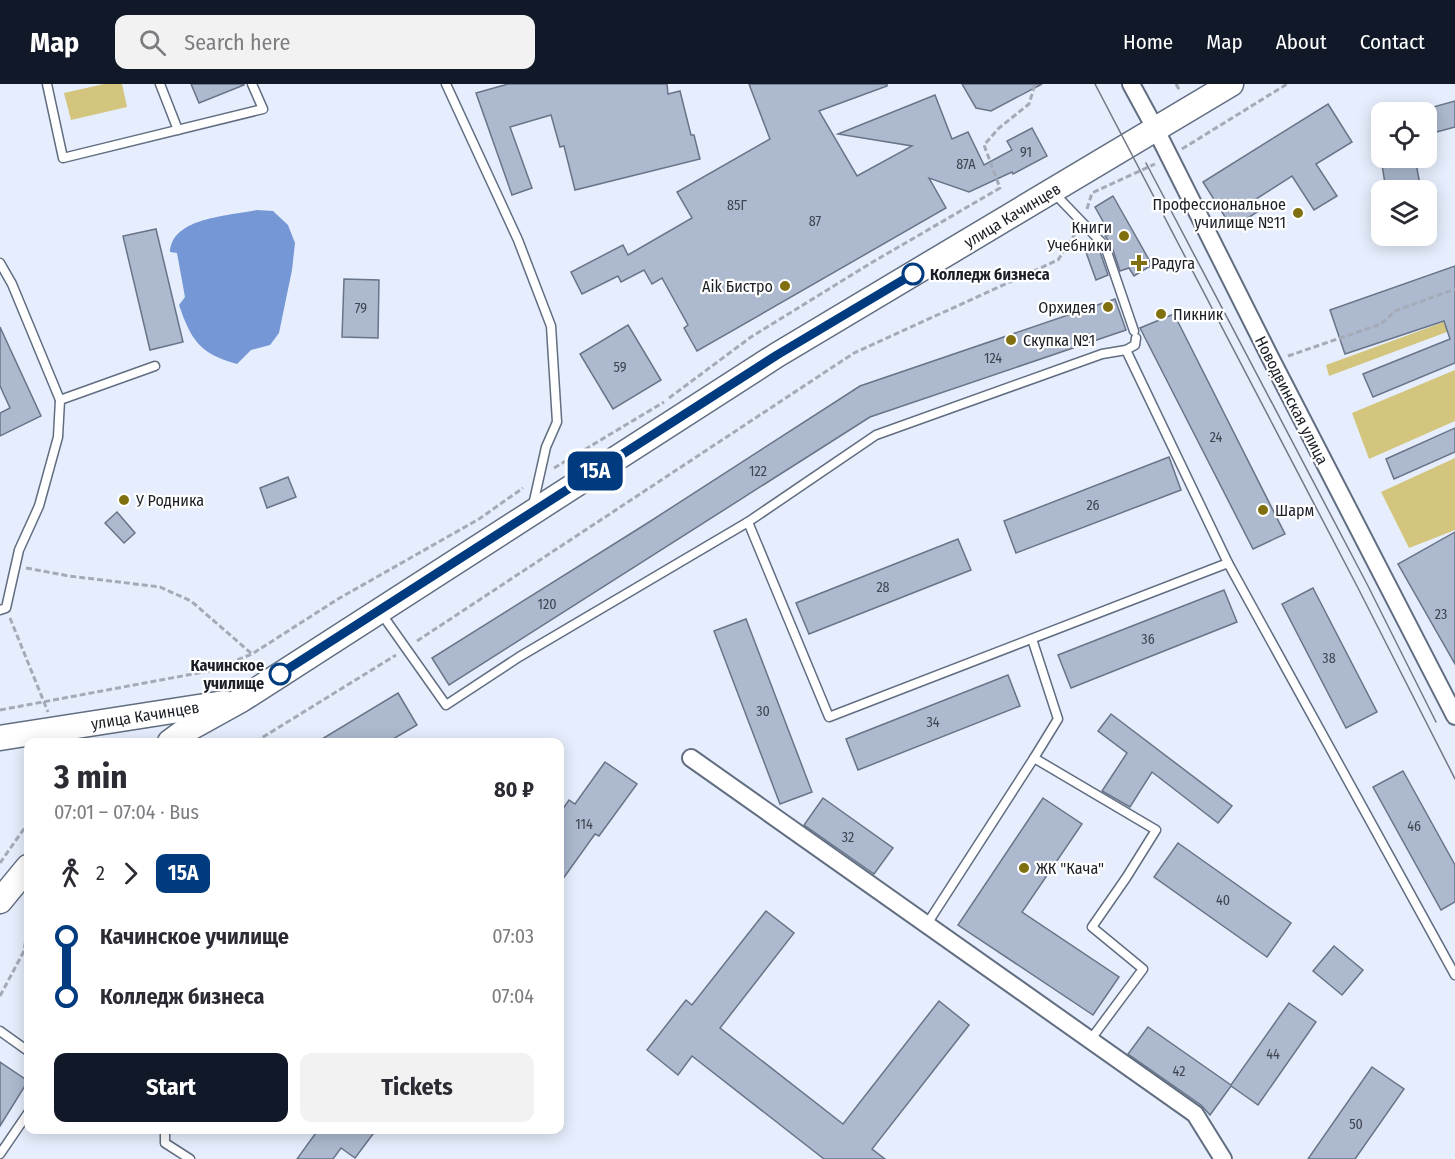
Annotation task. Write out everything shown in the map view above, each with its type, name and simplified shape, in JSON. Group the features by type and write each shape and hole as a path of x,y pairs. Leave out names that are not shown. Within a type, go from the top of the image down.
{"main road":[{"name":"улица Качинцев","path":"0,738 241,700 777,355 1231,84"},
{"path":"182,737 241,700"},
{"path":"0,901 24,872"}],"street":[{"name":"Новодвинская улица","path":"1131,84 1170,156 1272,361 1455,716"},
{"path":"692,758 1195,1113 1223,1159"}],"lane":[{"path":"47,84 63,158 263,109 252,84"},
{"path":"160,84 178,130"},
{"path":"446,84 518,240 551,326 557,422 546,447 532,511"},
{"path":"379,610 446,705 519,657 747,522 876,435 1102,354 1126,350 1135,345 1135,334 1105,246 1053,192"},
{"path":"0,263 12,284 60,400 58,436 39,506 19,550 3,609"},
{"path":"1126,350 1228,562 1455,975"},
{"path":"60,400 155,366"},
{"path":"747,522 829,717 1228,562"},
{"path":"927,924 1058,719 1032,639"},
{"path":"1034,758 1156,830 1092,927 1143,969 1091,1039"},
{"path":"0,1031 24,1048"},
{"path":"0,1154 24,1119"},
{"path":"165,1134 165,1143 190,1159"}],"path":[{"path":"0,710 209,671 252,654 338,599 479,519 540,477 668,399 751,336 1000,188 984,145 999,128 1029,104 1035,84"},
{"path":"261,738 407,648 854,353 1058,260 1083,223 1092,194 1170,156 1287,84"},
{"path":"1272,361 1381,324 1395,311 1455,290"},
{"path":"15,566 69,576 160,587 191,601 252,654"},
{"path":"3,609 46,702"},
{"path":"0,862 24,829"},
{"path":"0,996 24,951"}],"shaded area":[{"path":"104,84 122,84 127,107 71,120 64,93"},
{"path":"1455,318 1455,329 1329,376 1326,365"},
{"path":"1455,370 1455,421 1369,459 1352,413"},
{"path":"1455,458 1455,530 1409,548 1381,492"}],"water":[{"path":"257,210 273,211 288,225 295,243 292,270 279,333 270,345 251,350 237,364 206,350 188,328 179,305 185,297 177,253 170,252 173,240 191,225 204,220"}],"building":[{"path":"191,84 244,84 244,85 199,103"},
{"path":"508,84 667,84 668,94 680,91 691,135 694,135 700,159 575,190 564,146 560,147 551,115 510,127 532,188 512,195 476,93"},
{"path":"749,84 887,84 887,86 819,111 857,176 912,146 838,134 935,95 952,139 968,132 984,165 1012,150 1007,141 1032,128 1047,156 1013,174 1012,172 969,192 929,178 946,208 697,351 684,328 688,325 662,278 652,284 644,270 621,282 618,276 582,294 571,272 623,245 628,255 692,218 677,192 770,139"},
{"path":"962,84 1042,84 991,111 976,108"},
{"path":"1455,101 1455,127 1437,132 1437,106"},
{"path":"1328,104 1352,142 1316,164 1337,196 1314,210 1292,176 1256,199 1262,209 1232,228 1203,182"},
{"path":"1383,168 1417,168 1419,180 1384,180"},
{"name":"Книги Учебники","path":"1113,196 1152,265 1134,276 1129,268 1120,271 1111,244 1105,236 1110,234 1095,207"},
{"path":"156,229 183,342 150,350 123,236"},
{"path":"1091,241 1099,249 1108,275 1096,280 1083,244"},
{"path":"1455,266 1455,363 1373,397 1363,374 1450,339 1444,321 1345,354 1330,310"},
{"path":"344,279 379,280 378,338 342,337"},
{"path":"1115,299 1126,330 870,417 449,685 432,658 860,386"},
{"path":"1174,314 1285,534 1253,549 1140,328"},
{"path":"628,325 661,380 613,409 580,354"},
{"path":"0,327 41,416 0,436 0,413 10,408 0,386"},
{"path":"1455,428 1455,452 1394,479 1386,459"},
{"path":"1169,457 1181,490 1016,553 1004,521"},
{"path":"288,477 296,497 267,508 260,488"},
{"path":"117,512 135,533 124,543 105,523"},
{"path":"1455,532 1455,664 1398,564"},
{"path":"958,539 971,570 809,634 796,603"},
{"path":"1313,588 1377,712 1346,728 1282,604"},
{"path":"1224,590 1237,622 1071,688 1058,655"},
{"path":"746,619 812,792 780,804 714,631"},
{"path":"1008,675 1020,706 858,770 846,739"},
{"path":"398,693 417,725 395,738 324,738"},
{"path":"1111,714 1232,806 1218,823 1152,772 1130,807 1102,791 1127,753 1098,731"},
{"path":"605,762 637,784 599,836 595,834 564,877 564,807 569,800 575,804"},
{"path":"1403,771 1455,865 1455,902 1441,910 1373,787"},
{"path":"823,798 893,848 874,874 804,825"},
{"name":"ЖК \"Кача\"","path":"1043,798 1082,824 1022,912 1119,977 1093,1015 958,925"},
{"path":"1178,843 1291,923 1267,957 1154,877"},
{"path":"766,911 794,933 720,1028 843,1124 939,1001 969,1025 872,1149 885,1159 824,1159 692,1056 678,1075 647,1050 686,1000 692,1005"},
{"path":"1334,946 1363,970 1342,995 1313,971"},
{"path":"1289,1003 1316,1022 1258,1105 1231,1086 1210,1115 1201,1105 1128,1054 1148,1027 1231,1085"},
{"path":"0,1062 24,1078 24,1087 0,1126"},
{"path":"1372,1067 1404,1089 1355,1159 1308,1159"},
{"path":"315,1134 373,1134 355,1158 341,1148 333,1159 297,1159"}],"tram line":[{"path":"1095,84 1455,779"},
{"path":"1146,163 1367,584 1436,722"}],"bus line":[{"name":"15А","path":"280,674 777,355 913,274"}],"place":[{"name":"Профессиональное училище №11","path":"1298,213"},
{"name":"Книги Учебники","path":"1124,236"},
{"name":"Радуга","path":"1139,263"},
{"name":"Колледж бизнеса","path":"913,274"},
{"name":"Aik Бистро","path":"785,286"},
{"name":"Орхидея","path":"1108,307"},
{"name":"Пикник","path":"1161,314"},
{"name":"Скупка №1","path":"1011,340"},
{"name":"У Родника","path":"124,500"},
{"name":"Шарм","path":"1263,510"},
{"name":"Качинское училище","path":"280,674"},
{"name":"ЖК \"Кача\"","path":"1024,868"}]}
